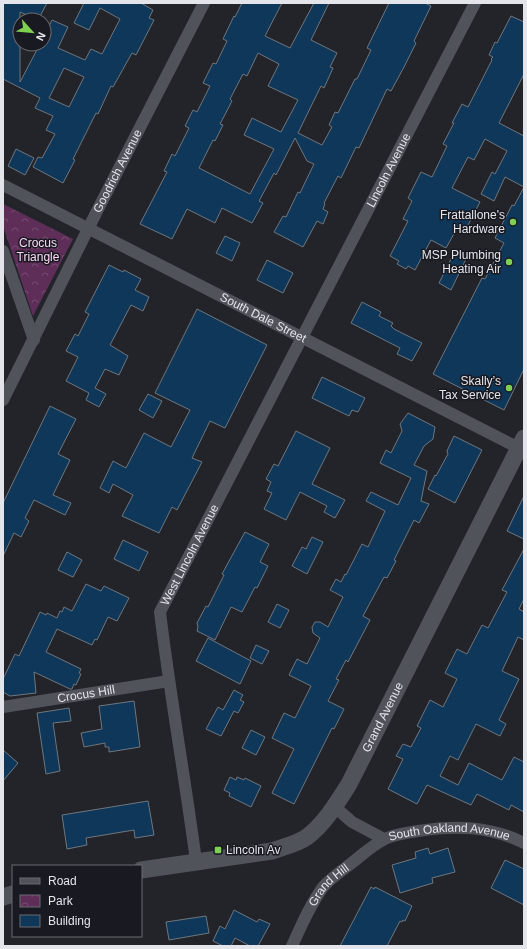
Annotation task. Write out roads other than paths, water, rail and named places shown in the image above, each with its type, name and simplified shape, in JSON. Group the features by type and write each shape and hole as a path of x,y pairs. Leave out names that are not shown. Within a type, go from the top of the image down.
{"main road":[{"name":"Grand Avenue","path":"142,870 272,851 289,846 306,838 323,823 335,807 353,777 522,446"}],"street":[{"name":"Goodrich Avenue","path":"34,340 89,228 204,3"},
{"name":"Lincoln Avenue","path":"302,337 475,3"},
{"name":"South Dale Street","path":"3,185 302,337 522,446"},
{"path":"3,251 34,340 3,400"},
{"name":"West Lincoln Avenue","path":"196,861 160,612 302,337"},
{"name":"Crocus Hill","path":"3,707 169,681"},
{"name":"South Oakland Avenue","path":"335,807 358,825 384,839 398,834 434,828 468,827 497,832 524,843"},
{"name":"Grand Hill","path":"292,946 310,908 324,887 333,877 384,839"}],"place":[{"name":"Frattallone's Hardware","path":"513,222"},
{"name":"MSP Plumbing Heating Air","path":"509,262"},
{"name":"Skally’s Tax Service","path":"509,388"},
{"name":"Lincoln Av","path":"218,850"}],"park label":[{"name":"Crocus Triangle","path":"38,250"}]}
